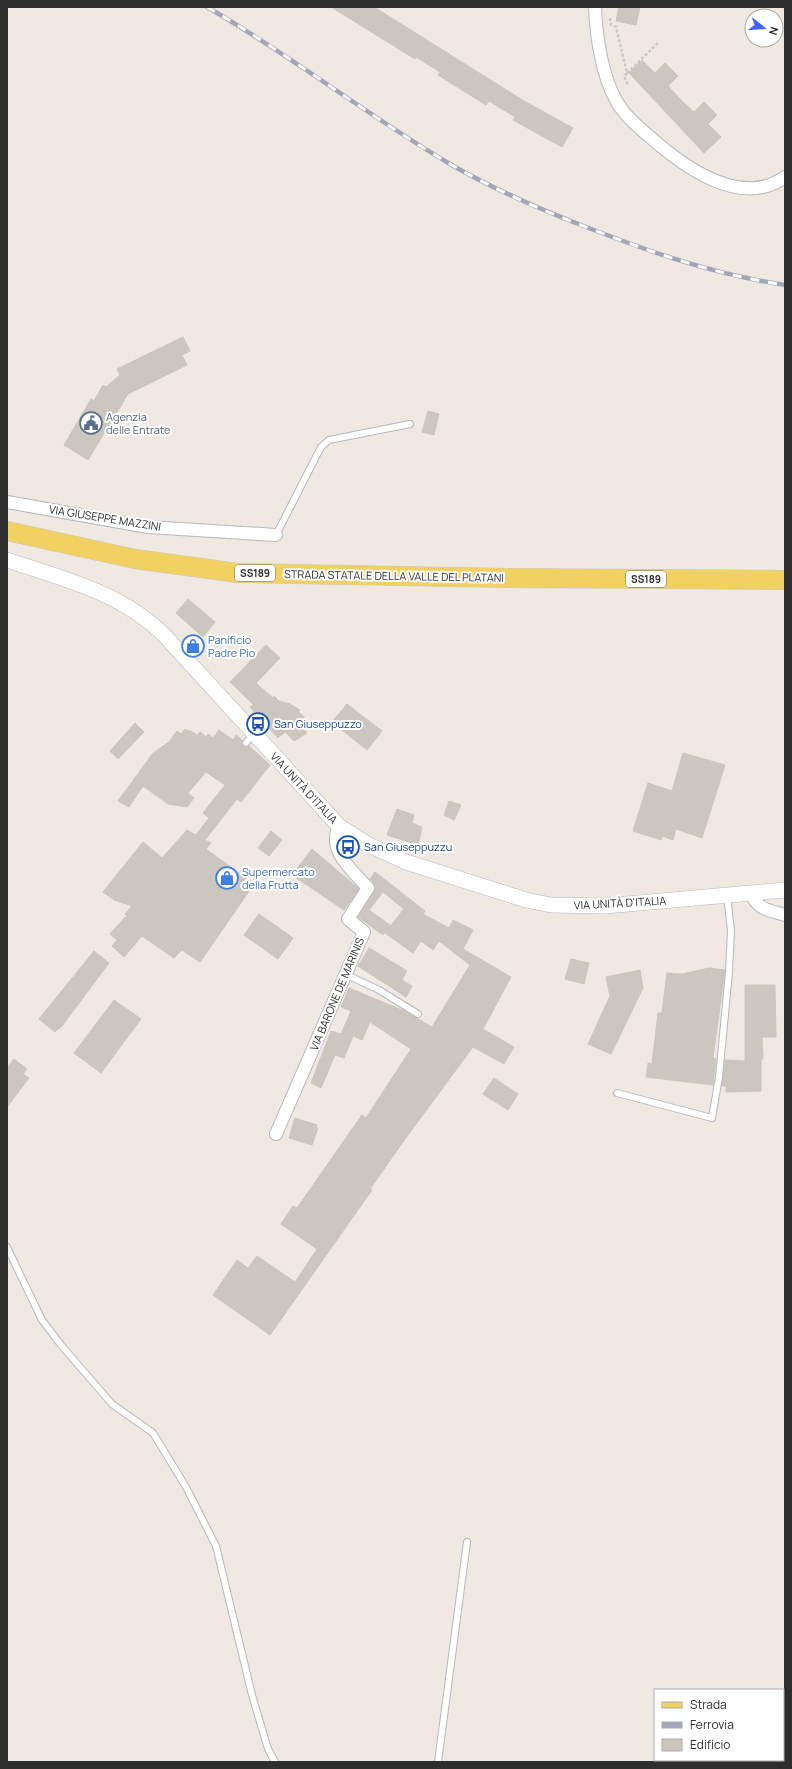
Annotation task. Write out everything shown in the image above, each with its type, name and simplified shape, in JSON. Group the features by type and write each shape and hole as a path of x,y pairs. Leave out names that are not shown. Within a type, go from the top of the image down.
{"main road":[{"name":"STRADA STATALE DELLA VALLE DEL PLATANI","path":"7,531 135,559 238,573 508,578 785,580"}],"street":[{"path":"595,7 598,35 604,66 616,101 630,120 667,152 706,178 732,186 750,188 769,186 785,177"},
{"name":"VIA GIUSEPPE MAZZINI","path":"7,502 148,527 276,535"},
{"name":"VIA UNITÀ D'ITALIA","path":"7,560 100,592 116,599 144,616 165,636 250,738 339,826 368,845 406,862 526,900 551,904 604,906 785,890"},
{"name":"VIA BARONE DE MARINIS","path":"276,1134 364,932 348,919 368,888 339,856 335,834 339,826"},
{"path":"751,893 755,903 762,908 785,915"}],"lane":[{"path":"276,535 321,447 329,440 410,424"},
{"path":"617,1093 712,1118 719,1077 731,931 727,894"},
{"path":"345,974 379,990 418,1014"},
{"path":"7,1247 42,1320 61,1345 112,1404 153,1433 186,1487 216,1546 252,1695 268,1749 275,1762"},
{"path":"438,1762 467,1542"}],"path":[{"path":"610,18 611,25 616,27 627,73"},
{"path":"628,85 624,76 658,43"}],"building":[{"path":"331,7 374,7 524,101 573,128 562,147 513,120 515,117 489,101 486,105 438,75 440,72 416,57 415,59"},
{"path":"619,7 640,7 636,25 616,21"},
{"path":"642,60 655,73 665,63 678,76 668,86 694,112 704,102 717,115 708,124 721,137 704,153 629,73"},
{"path":"183,337 190,351 182,355 187,365 128,394 88,460 64,445 91,399 94,401 103,385 106,387 120,375 117,369"},
{"path":"428,411 439,414 434,435 422,432"},
{"path":"188,599 215,622 203,637 176,613"},
{"path":"266,645 280,658 256,683 273,698 274,696 279,701 290,704 300,710 298,711 305,718 299,723 307,733 294,741 285,732 278,738 250,707 254,705 230,682"},
{"path":"347,704 382,731 367,750 332,722"},
{"path":"135,723 144,732 118,759 110,751"},
{"path":"185,729 197,735 200,732 206,737 208,734 213,738 219,730 233,740 236,735 242,740 243,746 249,746 270,765 241,802 237,799 205,840 211,843 206,849 254,884 200,962 182,950 174,958 142,936 124,957 112,946 117,940 110,934 127,915 125,914 132,906 114,900 103,892 143,842 162,858 187,830 196,835 209,818 203,813 225,785 206,772 188,793 194,798 187,807 168,804 143,786 129,807 118,801 153,753 169,742 177,731 181,734"},
{"path":"683,753 725,765 702,838 676,829 673,840 662,836 661,840 633,831 648,783 672,791"},
{"path":"449,801 461,805 454,820 444,815"},
{"path":"397,809 414,815 412,823 422,827 418,845 387,835"},
{"path":"271,831 282,840 269,856 258,848"},
{"path":"312,849 359,889 344,910 292,875"},
{"path":"375,872 425,911 423,914 449,928 453,920 473,930 463,949 511,977 483,1029 514,1047 504,1064 473,1047 405,1139 370,1189 372,1190 270,1335 213,1295 237,1260 248,1268 257,1256 295,1282 317,1249 281,1224 293,1206 297,1208 362,1115 366,1118 411,1049 370,1022 362,1040 353,1036 344,1058 335,1055 321,1088 311,1083 331,1031 341,1034 351,1011 341,1007 349,988 404,1011 432,1027 470,965 439,941 433,950 421,941 413,953 385,933 404,909 383,892 369,910 390,925 383,935 358,917 374,892 375,885 370,879"},
{"path":"259,914 293,938 278,959 244,935"},
{"path":"369,948 407,971 402,980 412,986 406,997 358,966"},
{"path":"94,951 109,963 62,1026 55,1032 39,1019"},
{"path":"571,959 589,963 584,984 565,979"},
{"path":"709,968 725,970 713,1058 716,1059 713,1085 646,1077 648,1063 652,1064 658,1013 662,1013 667,973 682,974"},
{"path":"640,970 643,988 611,1054 588,1044 610,996 606,977"},
{"path":"745,985 775,985 776,1037 762,1037 763,1059 761,1059 761,1091 726,1092 726,1086 722,1086 725,1060 745,1061"},
{"path":"114,1000 141,1019 101,1073 74,1053"},
{"path":"14,1059 27,1069 23,1074 29,1078 7,1107 7,1068"},
{"path":"494,1078 518,1094 508,1110 483,1094"},
{"path":"295,1118 317,1125 316,1127 318,1128 312,1145 289,1138"}],"railway":[{"path":"207,7 268,45 419,145 466,173 500,190 568,220 659,254 708,269 785,285"}],"place":[{"name":"Agenzia delle Entrate","path":"91,423"},
{"name":"Panificio Padre Pio","path":"193,646"},
{"name":"San Giuseppuzzo","path":"258,724"},
{"name":"San Giuseppuzzu","path":"348,847"},
{"name":"Supermercato della Frutta","path":"227,878"}]}
